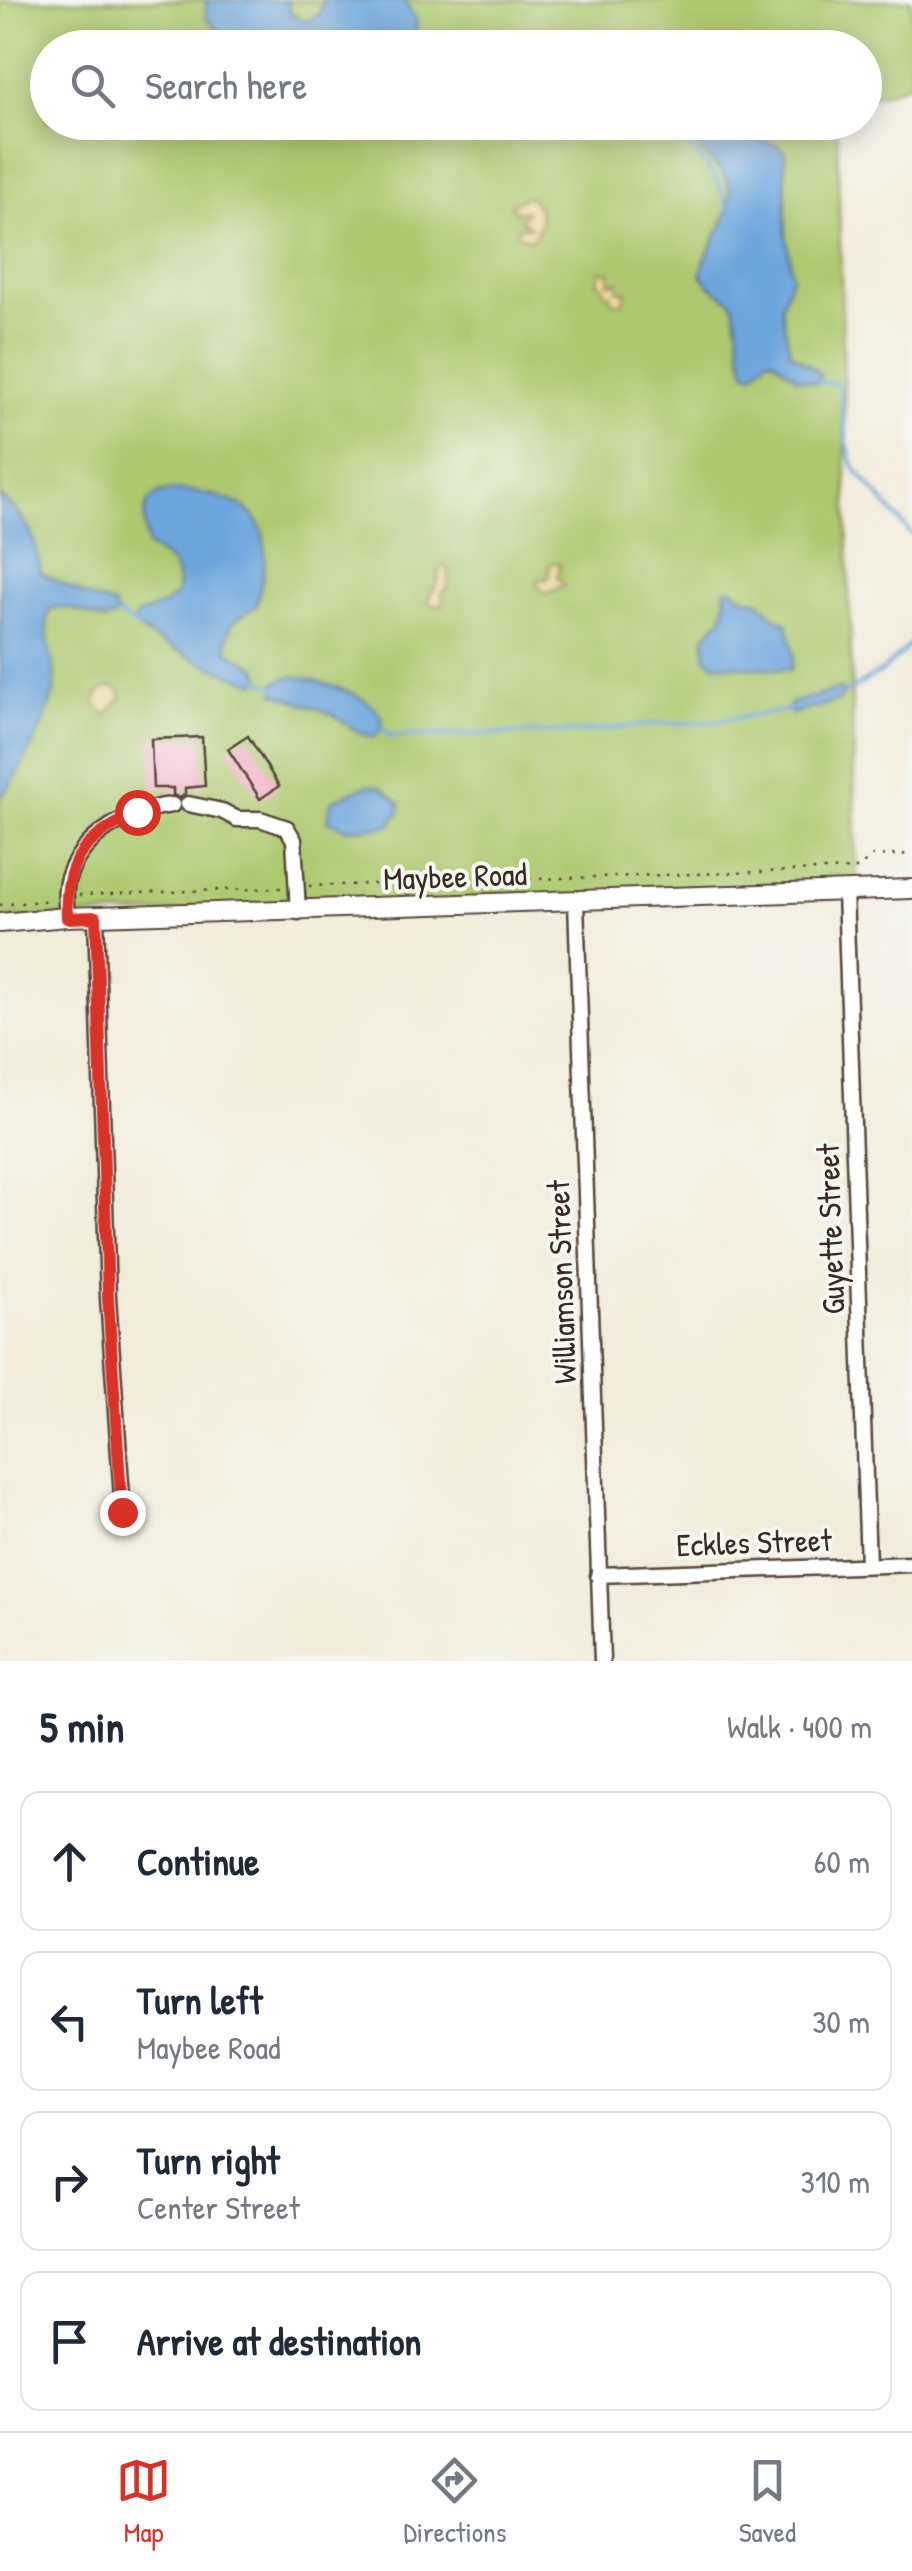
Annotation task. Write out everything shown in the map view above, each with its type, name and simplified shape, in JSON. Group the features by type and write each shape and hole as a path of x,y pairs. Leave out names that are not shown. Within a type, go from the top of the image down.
{"main road":[{"name":"Maybee Road","path":"0,923 912,889"}],"street":[{"path":"188,804 222,810 237,819 260,819 287,828 294,840 298,912"},
{"path":"67,918 66,882 73,865 99,834 137,812 172,805"},
{"name":"Guyette Street","path":"845,891 868,1565"},
{"name":"Williamson Street","path":"576,902 602,1661"},
{"path":"96,917 108,1298 122,1512"},
{"name":"Eckles Street","path":"598,1574 912,1564"}],"path":[{"path":"0,905 66,897 297,887 856,868 873,856 912,854"}],"green space":[{"path":"0,0 912,0 912,83 882,93 882,30 30,30 30,140 837,140 857,889 0,919"}],"sand":[{"path":"526,196 540,217 531,240 516,234 518,227 530,227 521,220 526,211 515,212 511,205"},
{"path":"601,271 610,272 609,283 619,282 617,290 627,292 622,303 613,303 611,294 605,294 604,286 597,282"},
{"path":"550,565 560,565 557,577 564,585 546,594 537,580 548,579"},
{"path":"444,566 448,571 448,588 442,593 444,604 437,606 428,599"},
{"path":"109,687 119,689 122,697 106,715 94,702"}],"water":[{"path":"206,0 287,0 291,14 306,21 319,15 323,0 403,0 416,19 417,30 219,30 206,19"},
{"path":"700,140 762,140 785,152 786,231 792,277 781,306 790,352 820,373 818,383 797,378 772,358 755,373 747,373 732,301 701,275 730,201 724,175 697,145"},
{"path":"180,490 231,501 258,522 264,537 265,556 256,606 233,623 227,642 228,651 259,669 261,677 257,683 171,648 134,623 137,615 164,605 177,594 175,568 147,545 144,522 151,499"},
{"path":"0,496 29,529 41,573 113,605 118,615 106,621 72,609 50,609 47,626 54,691 35,741 0,799"},
{"path":"732,588 743,597 760,601 774,617 787,623 794,656 791,670 713,664 705,656 705,635 723,615 726,589"},
{"path":"291,676 355,695 380,714 382,725 374,737 360,733 332,714 275,693 276,682"},
{"path":"841,689 845,693 839,701 792,714 788,710 791,703"},
{"path":"368,785 381,787 400,803 400,811 389,826 347,829 328,821 331,801"}],"building":[{"path":"248,736 279,786 260,799 228,749"},
{"path":"202,737 205,786 185,788 180,798 173,795 173,788 153,788 151,739"}],"waterway":[{"path":"680,140 710,170 728,208"},
{"path":"818,381 839,384 853,466 912,535"},
{"path":"118,615 140,628"},
{"path":"845,693 882,671 912,643"},
{"path":"258,680 276,688"},
{"path":"381,727 390,736 584,732 710,722 788,710"}],"route":[{"path":"122,1512 108,1298 96,917 67,918 65,893 73,865 88,845 110,826 137,812"}]}
